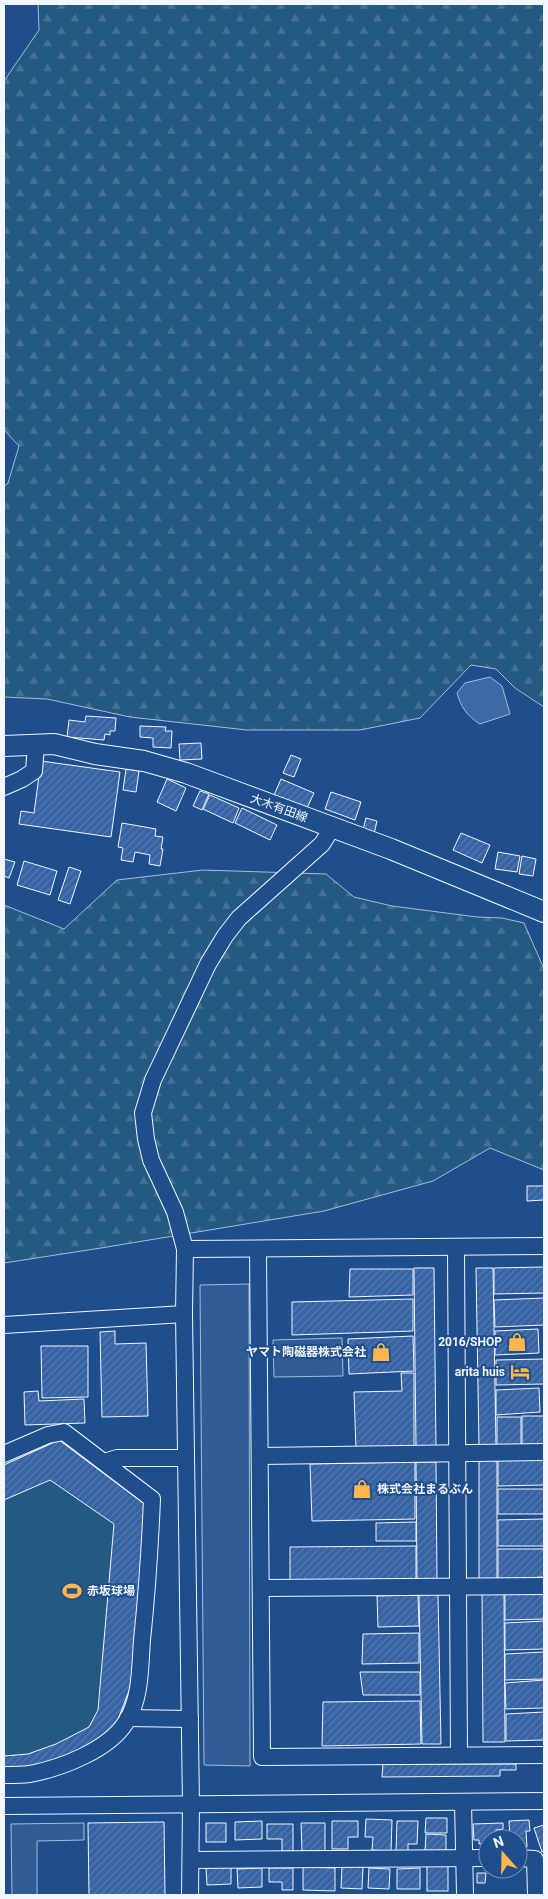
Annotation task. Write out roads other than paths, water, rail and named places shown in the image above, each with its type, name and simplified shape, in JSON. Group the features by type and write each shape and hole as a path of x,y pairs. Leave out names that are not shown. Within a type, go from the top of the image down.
{"main road":[{"name":"大木有田線","path":"4,746 54,744 95,754 144,761 186,774 332,828 544,912"}],"street":[{"path":"4,787 34,771 36,745"},
{"path":"190,1895 191,1805 184,1314 185,1249 175,1212 151,1160 143,1113 153,1080 208,964 225,936 239,918 322,844 332,828"},
{"path":"185,1249 544,1246"},
{"path":"456,1247 459,1755"},
{"path":"258,1249 262,1757 544,1755"},
{"path":"4,1325 184,1314"},
{"path":"4,1454 48,1435 64,1432 152,1499 148,1575 138,1687 128,1718 104,1746 59,1766 30,1774 4,1775"},
{"path":"260,1456 544,1452"},
{"path":"104,1462 116,1458 186,1458"},
{"path":"261,1588 544,1586"},
{"path":"128,1718 190,1719"},
{"path":"4,1806 544,1801"},
{"path":"463,1802 465,1895"},
{"path":"191,1860 478,1858"},
{"path":"528,1859 535,1859 536,1895"}],"place":[{"name":"2016/SHOP","path":"517,1342"},
{"name":"ヤマト陶磁器株式会社","path":"381,1352"},
{"name":"arita huis","path":"520,1372"},
{"name":"株式会社まるぶん","path":"362,1489"},
{"name":"赤坂球場","path":"72,1591"}]}
